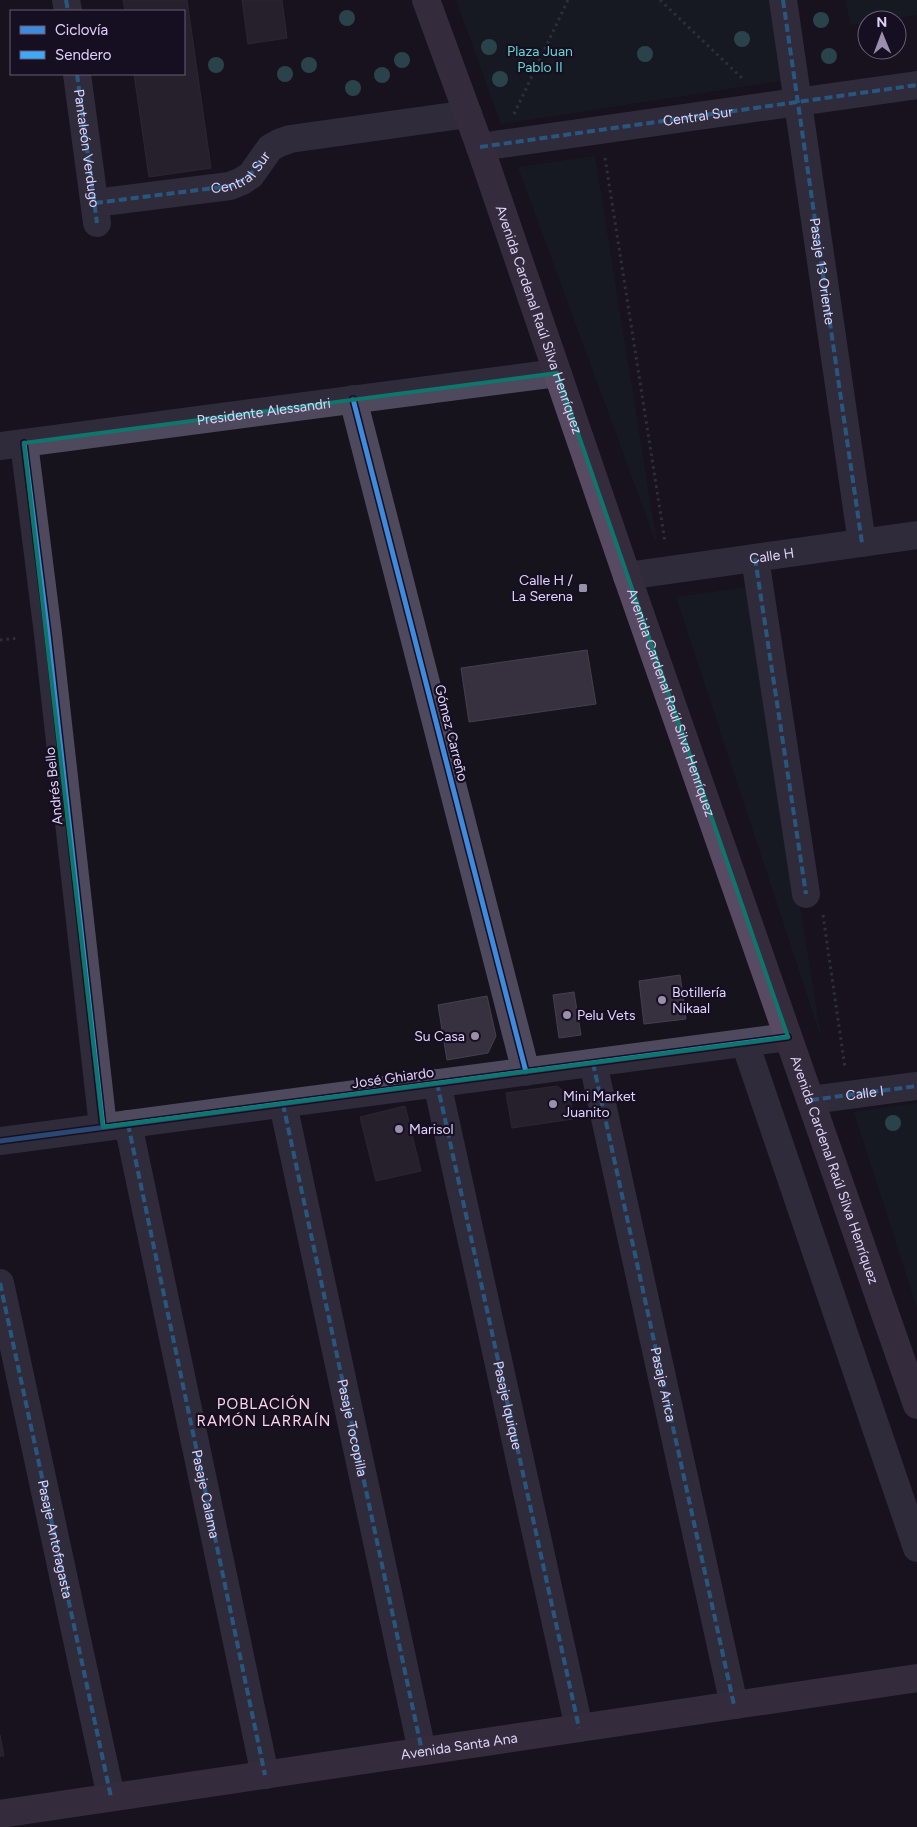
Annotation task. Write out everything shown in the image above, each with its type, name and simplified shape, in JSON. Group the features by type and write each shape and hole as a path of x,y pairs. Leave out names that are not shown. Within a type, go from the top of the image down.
{"main road":[{"name":"Avenida Cardenal Raúl Silva Henríquez","path":"426,0 468,114 490,146 557,373 917,1405"},
{"name":"Avenida Santa Ana","path":"0,1814 917,1678"}],"street":[{"name":"Pasaje 13 Oriente","path":"783,0 862,543"},
{"name":"Pantaleón Verdugo","path":"77,75 96,213"},
{"name":"Central Sur","path":"490,146 917,85"},
{"name":"Central Sur","path":"96,213 230,186 250,175 270,148 280,142 468,114"},
{"name":"Presidente Alessandri","path":"12,444 557,373"},
{"name":"Gómez Carreño","path":"354,400 526,1072"},
{"name":"Andrés Bello","path":"12,444 47,624 116,1125"},
{"name":"Calle H","path":"627,576 917,535"},
{"path":"755,558 806,894"},
{"name":"José Ghiardo","path":"0,1141 788,1037"},
{"path":"745,1043 917,1548"},
{"name":"Pasaje Arica","path":"593,1063 734,1705"},
{"name":"Pasaje Iquique","path":"437,1083 579,1728"},
{"name":"Calle I","path":"811,1100 917,1086"},
{"name":"Pasaje Tocopilla","path":"283,1104 422,1751"},
{"name":"Pasaje Calama","path":"116,1125 265,1775"},
{"name":"Pasaje Antofagasta","path":"0,1282 111,1797"}],"path":[{"path":"490,146 568,0"},
{"path":"660,0 771,106"},
{"path":"600,130 670,570"}],"highlighted area":[{"path":"557,373 788,1037 103,1127 24,443"}],"green space":[{"name":"Plaza Juan Pablo II","path":"456,0 769,0 780,81 501,124"},
{"path":"846,0 917,0 917,15 907,17 907,10 857,10 857,24 850,25"},
{"path":"595,156 657,545 518,167"},
{"path":"748,587 821,1037 676,597"},
{"path":"917,1103 917,1308 854,1112"}],"building":[{"path":"123,0 187,0 211,168 149,177 134,75 185,75 185,10 125,10"},
{"path":"242,0 282,0 287,38 248,44"},
{"path":"587,650 596,704 469,722 461,668"},
{"name":"Botillería Nikaal","path":"680,975 686,1019 644,1024 639,981"},
{"name":"Pelu Vets","path":"574,992 581,1035 559,1038 553,995"},
{"path":"487,996 496,1036 488,1053 447,1060 438,1005"},
{"path":"557,1086 570,1096 573,1119 512,1128 506,1093"},
{"path":"405,1106 421,1171 376,1181 360,1117"},
{"path":"0,1735 4,1756 0,1756"}],"marked path":[{"path":"66,0 68,10"},
{"path":"783,0 862,543"},
{"path":"77,75 97,223"},
{"path":"480,147 917,85"},
{"path":"95,203 230,186 249,175 262,157"},
{"path":"755,558 806,894"},
{"path":"593,1063 734,1705"},
{"path":"437,1083 579,1728"},
{"path":"811,1100 917,1086"},
{"path":"283,1104 422,1751"},
{"path":"128,1124 265,1775"},
{"path":"0,1283 111,1797"}],"cycle path":[{"path":"353,399 526,1072"},
{"path":"24,443 48,634 103,1127"},
{"path":"0,1141 788,1037"}],"place":[{"name":"Calle H / La Serena","path":"583,588"},
{"name":"Botillería Nikaal","path":"662,1000"},
{"name":"Pelu Vets","path":"567,1015"},
{"name":"Su Casa","path":"475,1036"},
{"name":"Mini Market Juanito","path":"553,1104"},
{"name":"Marisol","path":"399,1129"}],"district":[{"name":"POBLACIÓN RAMÓN LARRAÍN","path":"264,1412"}]}
